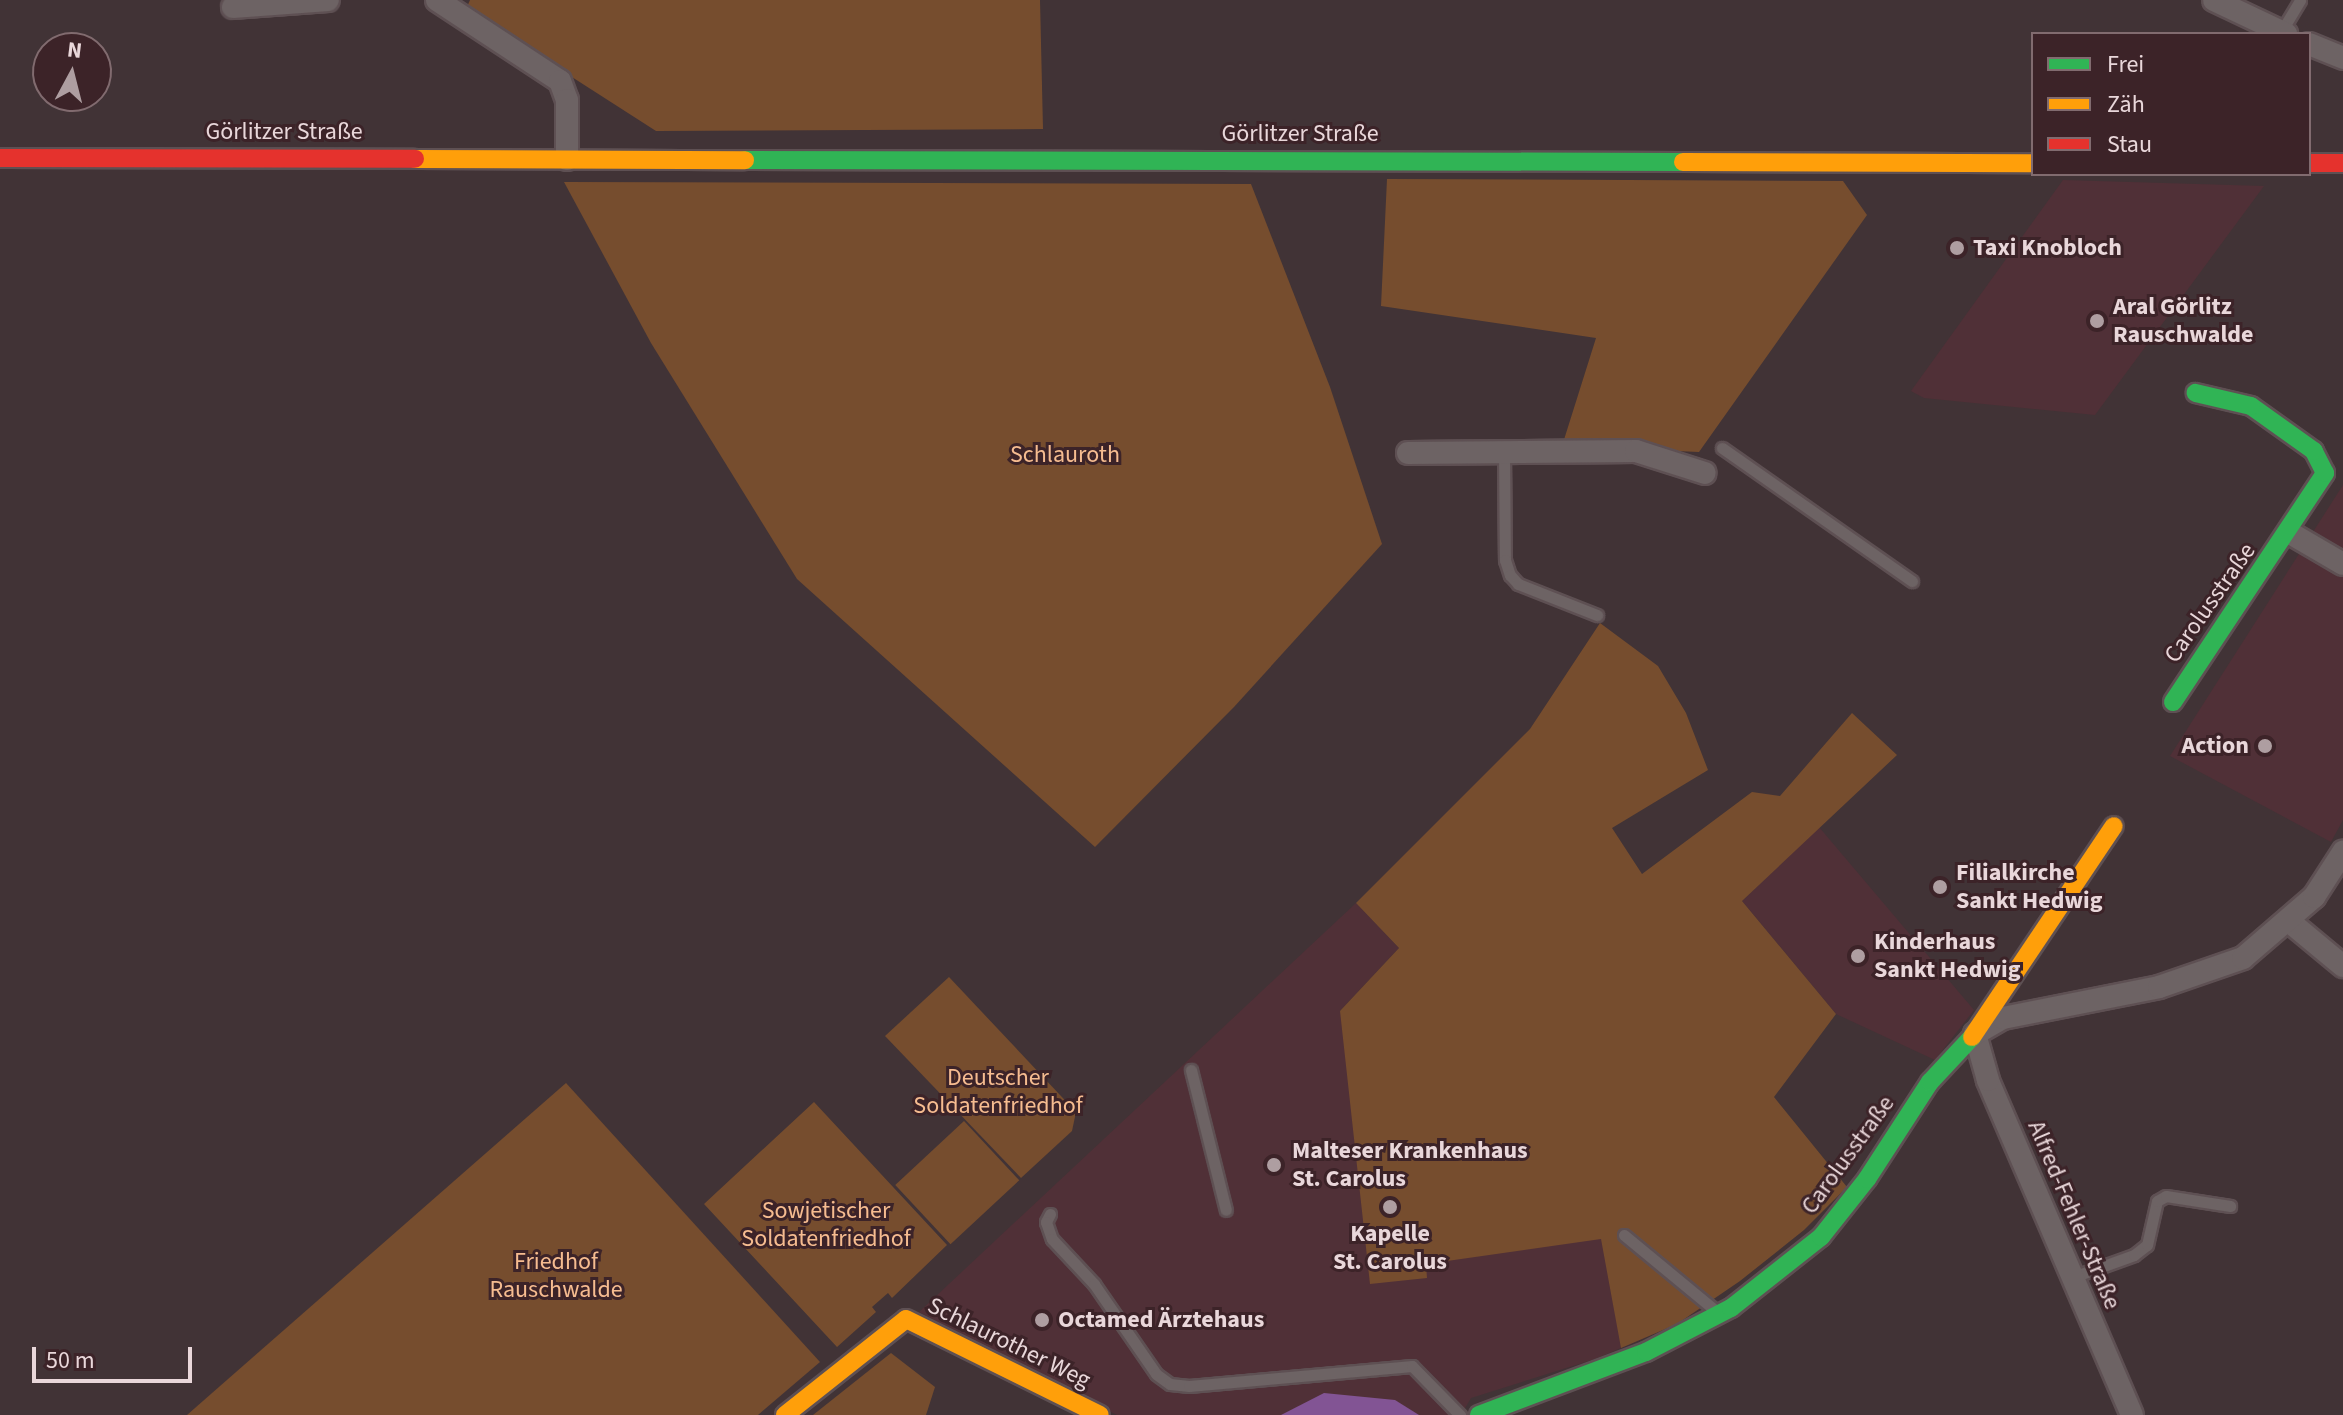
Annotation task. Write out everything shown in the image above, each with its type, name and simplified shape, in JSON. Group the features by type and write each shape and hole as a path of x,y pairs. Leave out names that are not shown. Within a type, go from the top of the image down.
{"street":[{"path":"233,7 328,0"},
{"path":"437,0 560,81 567,100 567,159"},
{"path":"2214,0 2282,32"},
{"path":"2311,45 2343,58"},
{"name":"Görlitzer Straße","path":"0,158 2031,163"},
{"path":"2311,163 2343,163"},
{"name":"Carolusstraße","path":"2173,702 2322,484 2323,461 2251,406 2196,393"},
{"path":"1408,453 1636,451 1705,473"},
{"name":"Carolusstraße","path":"2290,533 2343,564"},
{"name":"Carolusstraße","path":"1479,1415 1646,1352 1719,1314 1821,1237 1867,1179 1930,1082 1975,1034 2114,826"},
{"path":"1975,1034 2003,1018 2209,972 2243,958 2290,922 2314,897 2343,852"},
{"path":"2290,922 2343,966"},
{"name":"Alfred-Fehler-Straße","path":"1975,1034 1988,1080 2132,1415"},
{"name":"Schlaurother Weg","path":"785,1415 906,1319 1100,1415"}],"lane":[{"path":"2284,32 2300,0"},
{"path":"1722,448 1912,581"},
{"path":"1504,452 1505,560 1510,575 1518,584 1597,615"},
{"path":"1191,1070 1226,1210"},
{"path":"2073,1277 2134,1255 2147,1245 2157,1201 2166,1196 2230,1206"},
{"path":"1050,1214 1046,1222 1052,1239 1094,1284 1156,1374 1170,1384 1189,1386 1412,1366 1460,1415"},
{"path":"1624,1235 1719,1314"}],"shaded area":[{"path":"2063,180 2264,186 2095,415 1924,398 1911,391"},
{"path":"2343,485 2343,820 2331,842 2170,756"},
{"name":"Kinderhaus Sankt Hedwig","path":"1819,827 1974,1010 1935,1060 1836,1014 1742,901"},
{"name":"Malteser Krankenhaus St. Carolus","path":"1356,903 1399,948 1340,1011 1804,1230 1677,1324 1595,1359 1471,1398 1461,1415 1117,1415 919,1312"},
{"path":"1324,1393 1395,1400 1419,1415 1281,1415"}],"green space":[{"path":"470,0 1040,0 1043,129 656,131 466,9"},
{"path":"1387,179 1843,181 1867,215 1699,452 1562,446 1596,338 1381,306"},
{"name":"Schlauroth","path":"564,182 1251,184 1330,387 1382,544 1234,707 1095,847 797,579 651,343"},
{"path":"1600,623 1658,666 1686,713 1708,770 1612,828 1642,874 1752,792 1780,796 1852,713 1897,755 1742,901 1836,1014 1774,1097 1847,1187 1804,1230 1740,1281 1677,1324 1621,1348 1601,1239 1426,1264 1427,1278 1370,1284 1340,1011 1399,948 1356,903 1530,729"},
{"name":"Deutscher Soldatenfriedhof","path":"949,977 1076,1112 1072,1131 1021,1178 885,1036"},
{"name":"Friedhof Rauschwalde","path":"566,1083 820,1362 758,1415 187,1415"},
{"name":"Sowjetischer Soldatenfriedhof","path":"814,1102 947,1245 892,1298 888,1293 872,1307 876,1312 837,1347 704,1204"},
{"path":"964,1121 1019,1180 950,1244 895,1185"},
{"path":"891,1353 935,1387 926,1415 813,1415"}],"traffic: fast":[{"path":"745,160 1683,162"},
{"path":"2173,702 2325,473 2314,451 2251,406 2196,393"},
{"path":"1479,1415 1646,1352 1731,1308 1821,1237 1867,1179 1930,1082 1972,1037"}],"traffic: slow":[{"path":"415,159 745,160"},
{"path":"1683,162 2031,163"},
{"path":"1972,1037 2114,826"},
{"path":"785,1415 906,1319 1100,1415"}],"traffic: jam":[{"path":"0,158 415,159"},
{"path":"2311,163 2343,163"}],"place":[{"name":"Taxi Knobloch","path":"1957,248"},
{"name":"Aral Görlitz Rauschwalde","path":"2097,321"},
{"name":"Action","path":"2265,746"},
{"name":"Filialkirche Sankt Hedwig","path":"1940,887"},
{"name":"Kinderhaus Sankt Hedwig","path":"1858,956"},
{"name":"Malteser Krankenhaus St. Carolus","path":"1274,1165"},
{"name":"Kapelle St. Carolus","path":"1390,1207"},
{"name":"Octamed Ärztehaus","path":"1042,1320"}]}
